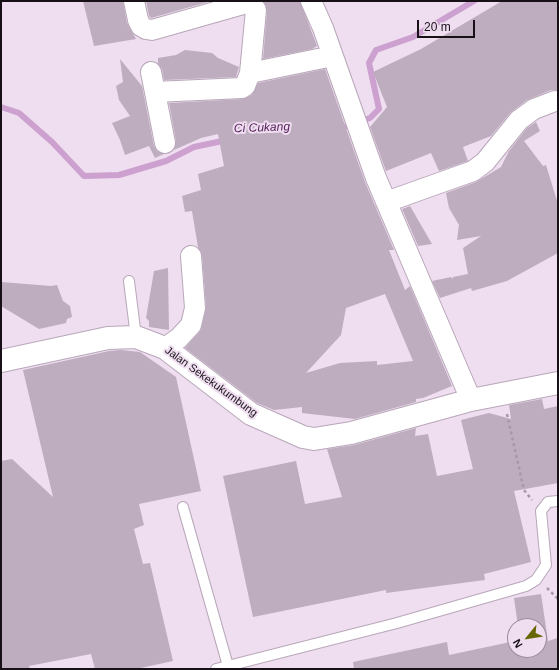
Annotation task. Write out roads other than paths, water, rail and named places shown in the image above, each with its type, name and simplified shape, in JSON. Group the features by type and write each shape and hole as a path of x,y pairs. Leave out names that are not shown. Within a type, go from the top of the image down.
{"street":[{"path":"134,1 138,20 141,26 152,30 222,5 247,3 251,4 256,10 250,73 248,82 242,88 155,92"},
{"path":"311,1 323,28 376,178 471,400"},
{"path":"250,73 323,58"},
{"path":"151,72 165,143"},
{"path":"386,202 473,170 485,162 519,120 534,109 555,101"},
{"path":"165,348 179,338 191,325 195,308 190,256"},
{"name":"Jalan Sekekukumbung","path":"1,361 108,338 136,337 165,348 251,414 303,437 314,439 351,433 471,400 558,383"}],"lane":[{"path":"129,282 136,337"},
{"path":"216,669 397,622 526,586 536,580 546,565 541,511 548,502 558,501"},
{"path":"183,507 228,666"}],"waterway":[{"name":"Ci Cukang","path":"338,129 370,118 379,109 369,63 376,50 413,37 474,1"},
{"name":"Ci Cukang","path":"1,107 19,113 52,142 84,176 119,175 166,161 194,147 227,140"}]}
